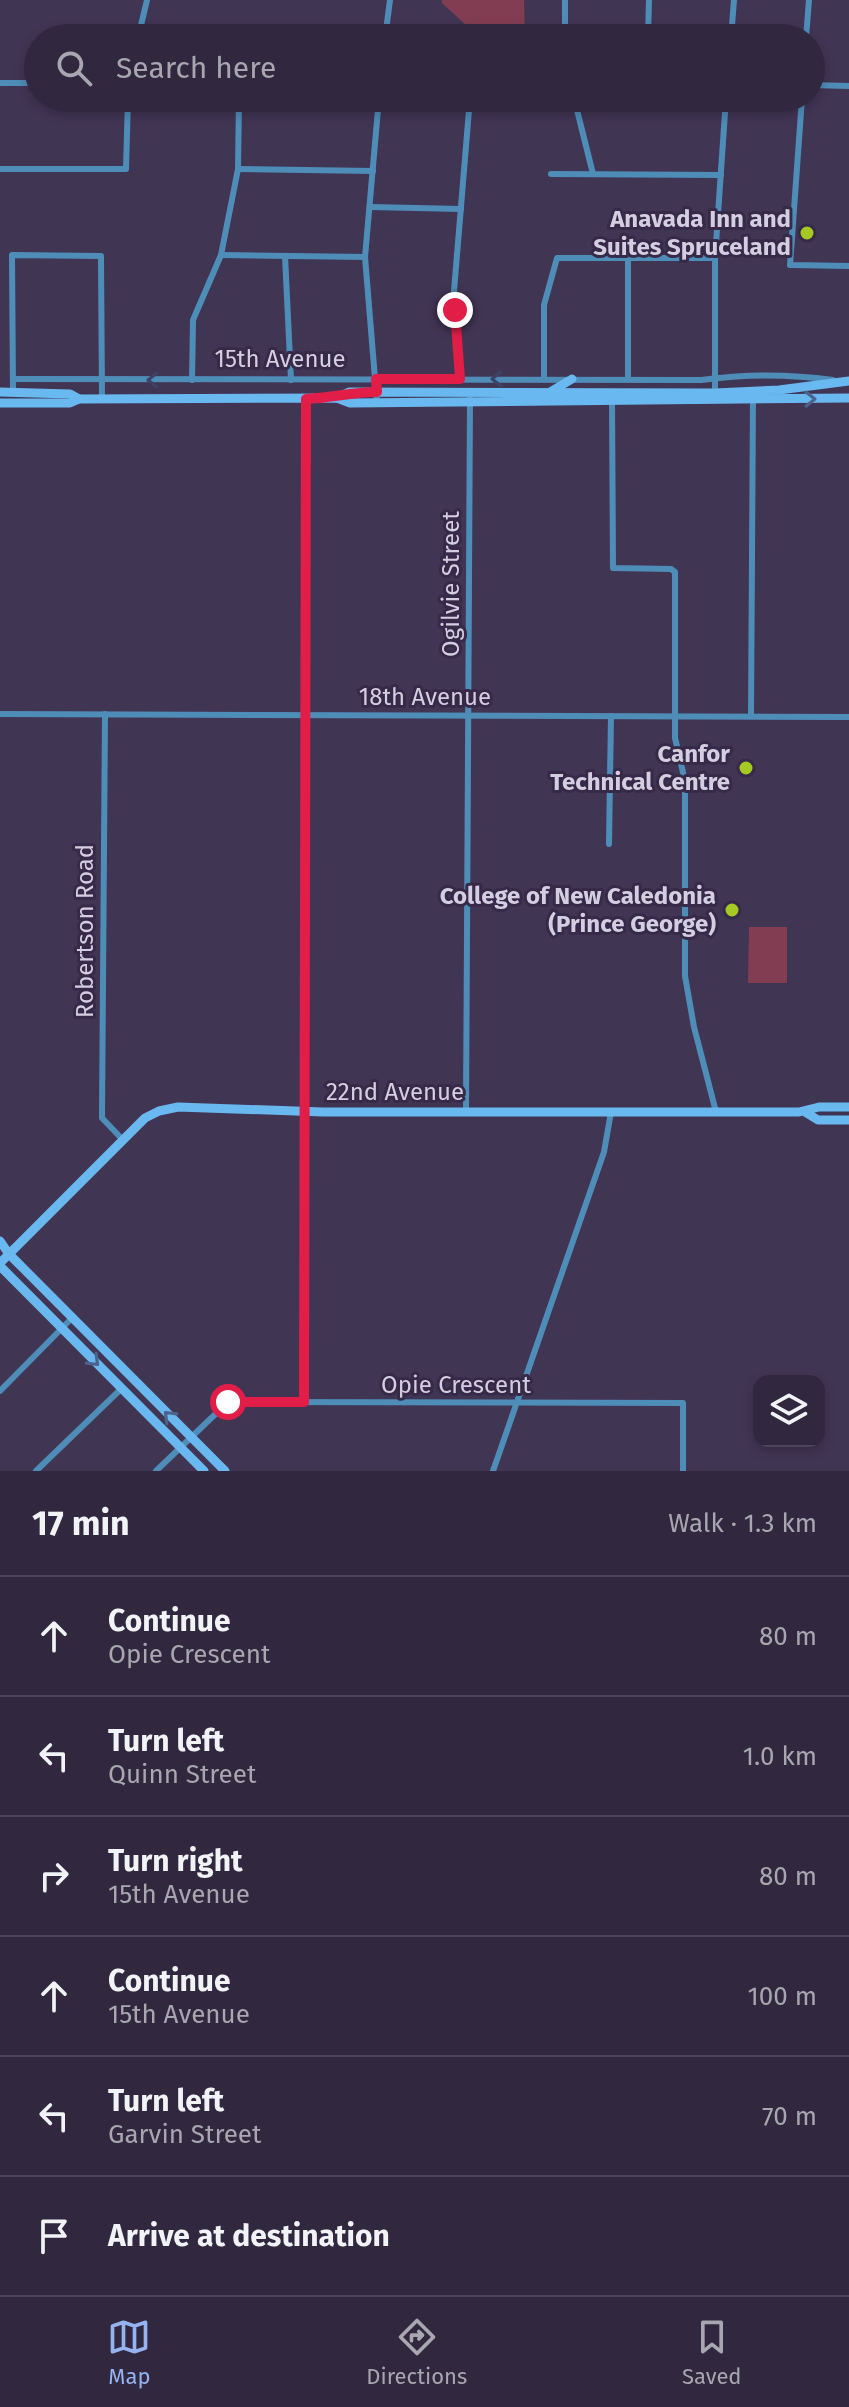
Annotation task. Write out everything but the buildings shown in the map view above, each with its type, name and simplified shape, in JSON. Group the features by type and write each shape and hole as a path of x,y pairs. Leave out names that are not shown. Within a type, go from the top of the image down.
{"main road":[{"path":"549,393 572,379"},
{"name":"15th Avenue","path":"753,396 849,381"},
{"name":"15th Avenue","path":"0,392 70,394 79,399"},
{"name":"15th Avenue","path":"0,403 70,403 79,399 306,399 337,398 349,392 377,398 849,398"},
{"name":"15th Avenue","path":"470,398 549,393 612,398"},
{"name":"22nd Avenue","path":"0,1264 145,1118 178,1107 304,1111 805,1112 819,1107 849,1107"},
{"name":"22nd Avenue","path":"805,1112 818,1120 849,1120"},
{"path":"0,1241 9,1254 225,1471"},
{"path":"0,1264 204,1471"}],"street":[{"path":"141,24 147,0"},
{"path":"387,24 390,0"},
{"path":"565,0 565,24"},
{"path":"648,24 649,0"},
{"path":"732,24 734,0"},
{"path":"807,24 809,0"},
{"path":"0,83 24,83"},
{"path":"825,85 849,86"},
{"path":"0,169 126,169 128,112"},
{"path":"192,380 193,320 221,255 238,169 239,112"},
{"path":"377,398 365,257 378,112"},
{"path":"460,379 454,291 469,112"},
{"path":"578,112 593,174"},
{"path":"715,397 715,258 725,112"},
{"path":"801,112 790,265 849,266"},
{"path":"238,169 373,171"},
{"path":"551,174 721,175"},
{"path":"370,207 461,209"},
{"path":"13,392 12,255 101,256 102,399"},
{"path":"221,255 365,257"},
{"path":"285,256 291,380"},
{"path":"544,379 544,305 557,258 715,258"},
{"path":"628,258 628,379"},
{"name":"15th Avenue","path":"13,379 810,377 835,381"},
{"path":"751,716 753,396"},
{"name":"Ogilvie Street","path":"466,1112 470,398"},
{"path":"612,398 612,566 671,569 675,572 675,738 685,781 685,976 694,1027 716,1112"},
{"path":"304,1402 306,399"},
{"name":"18th Avenue","path":"0,714 849,717"},
{"name":"Robertson Road","path":"105,714 102,1118 123,1140"},
{"path":"609,844 611,716"},
{"path":"493,1471 604,1152 611,1112"},
{"path":"0,1391 72,1318"},
{"path":"36,1471 122,1388"},
{"name":"Opie Crescent","path":"156,1471 228,1402 304,1402 683,1403 683,1471"}],"shaded area":[{"path":"442,0 524,0 525,24 465,24"},
{"path":"749,927 787,927 787,983 748,983"}],"place":[{"name":"Anavada Inn and Suites Spruceland","path":"807,233"},
{"name":"Canfor Technical Centre","path":"746,768"},
{"name":"College of New Caledonia (Prince George)","path":"732,910"}],"route":[{"path":"228,1402 304,1402 306,399 337,398 349,392 377,392 376,379 460,379 455,310"}]}
